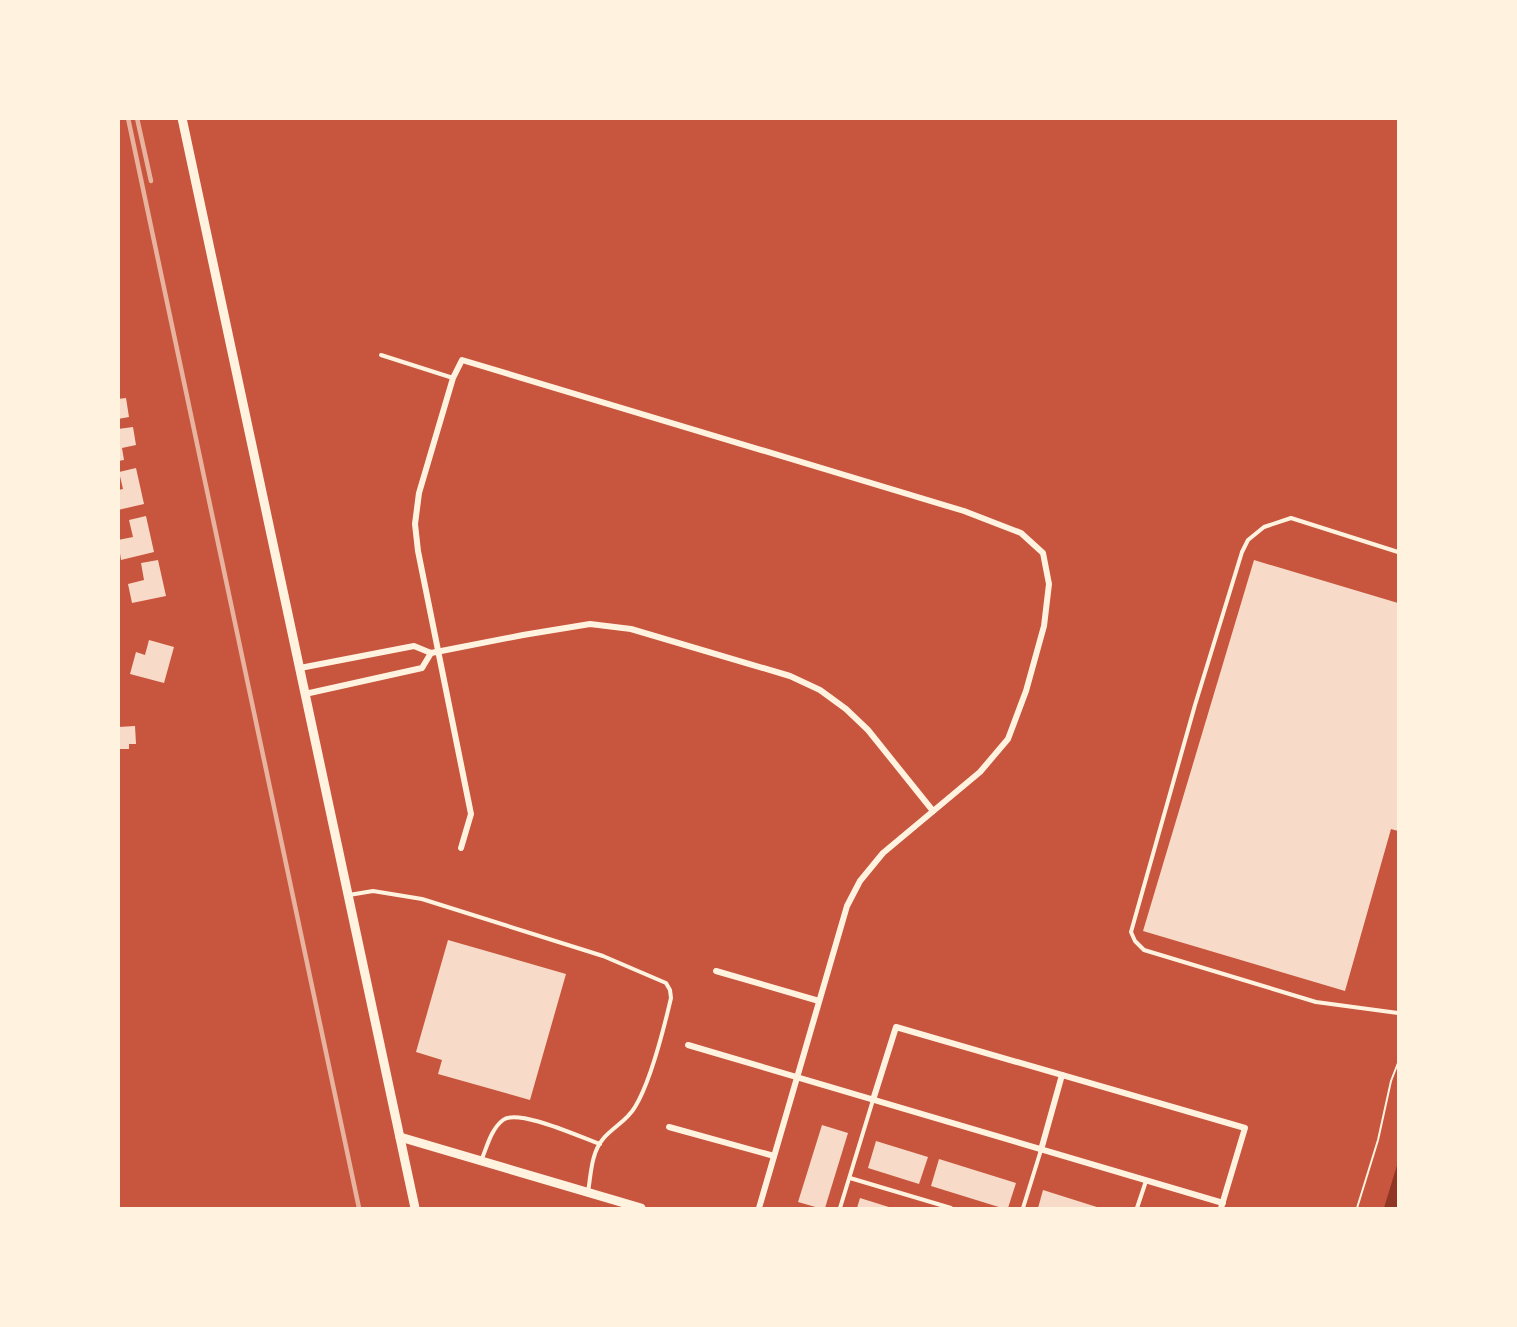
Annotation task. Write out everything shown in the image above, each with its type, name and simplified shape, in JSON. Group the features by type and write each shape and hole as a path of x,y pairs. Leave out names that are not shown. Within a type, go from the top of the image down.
{"street":[{"path":"182,118 415,1209"},
{"path":"461,848 471,814 418,551 415,524 418,493 453,378 462,360 964,512 1021,533 1043,554 1049,584 1044,626 1026,691 1008,739 981,772 883,853 860,881 847,906 759,1209"},
{"path":"300,668 414,646 431,653 438,652 590,624 631,629 790,676 820,690 861,723 933,811"},
{"path":"305,694 422,668 431,653"},
{"path":"716,971 819,1001"},
{"path":"688,1045 797,1077 873,1100 1146,1181 1222,1206 1245,1128 896,1027 873,1100"},
{"path":"1041,1150 1062,1075"},
{"path":"669,1127 774,1156"},
{"path":"400,1137 641,1209"}],"lane":[{"path":"381,355 453,378"},
{"path":"1398,552 1291,518 1264,527 1248,540 1242,552 1196,705 1131,932 1135,941 1144,950 1316,1002 1398,1012"},
{"path":"348,895 374,891 422,899 603,956 666,983 671,998 640,1096 627,1119 602,1140 594,1157 588,1193"},
{"path":"840,1208 873,1100"},
{"path":"481,1161 501,1121 514,1116 600,1144"},
{"path":"1023,1209 1041,1150"},
{"path":"850,1178 951,1209"},
{"path":"1137,1209 1146,1181"}],"path":[{"path":"1357,1209 1378,1140 1390,1081 1398,1063"}],"shaded area":[{"path":"1398,1162 1398,1208 1384,1208"}],"building":[{"path":"126,398 129,417 118,419 118,399"},
{"path":"133,427 136,445 122,448 124,460 118,461 118,429"},
{"path":"136,468 144,504 118,510 118,490 123,489 119,472"},
{"path":"146,516 154,552 121,560 118,540 133,537 129,520"},
{"path":"158,560 166,596 132,603 128,584 144,580 141,563"},
{"path":"1254,560 1398,603 1398,831 1391,829 1345,991 1143,931"},
{"path":"149,640 174,647 164,683 130,674 136,652 145,655"},
{"path":"135,726 136,744 129,744 129,749 118,749 118,727"},
{"path":"448,940 566,974 530,1100 438,1074 442,1060 416,1052"},
{"path":"822,1125 848,1133 825,1208 819,1208 798,1202"},
{"path":"876,1141 928,1157 919,1184 868,1168"},
{"path":"939,1159 1016,1183 1008,1208 931,1186"},
{"path":"1043,1190 1100,1208 1038,1208"},
{"path":"860,1198 892,1208 857,1208"}],"railway":[{"path":"128,118 359,1208"},
{"path":"137,118 151,181"}]}
